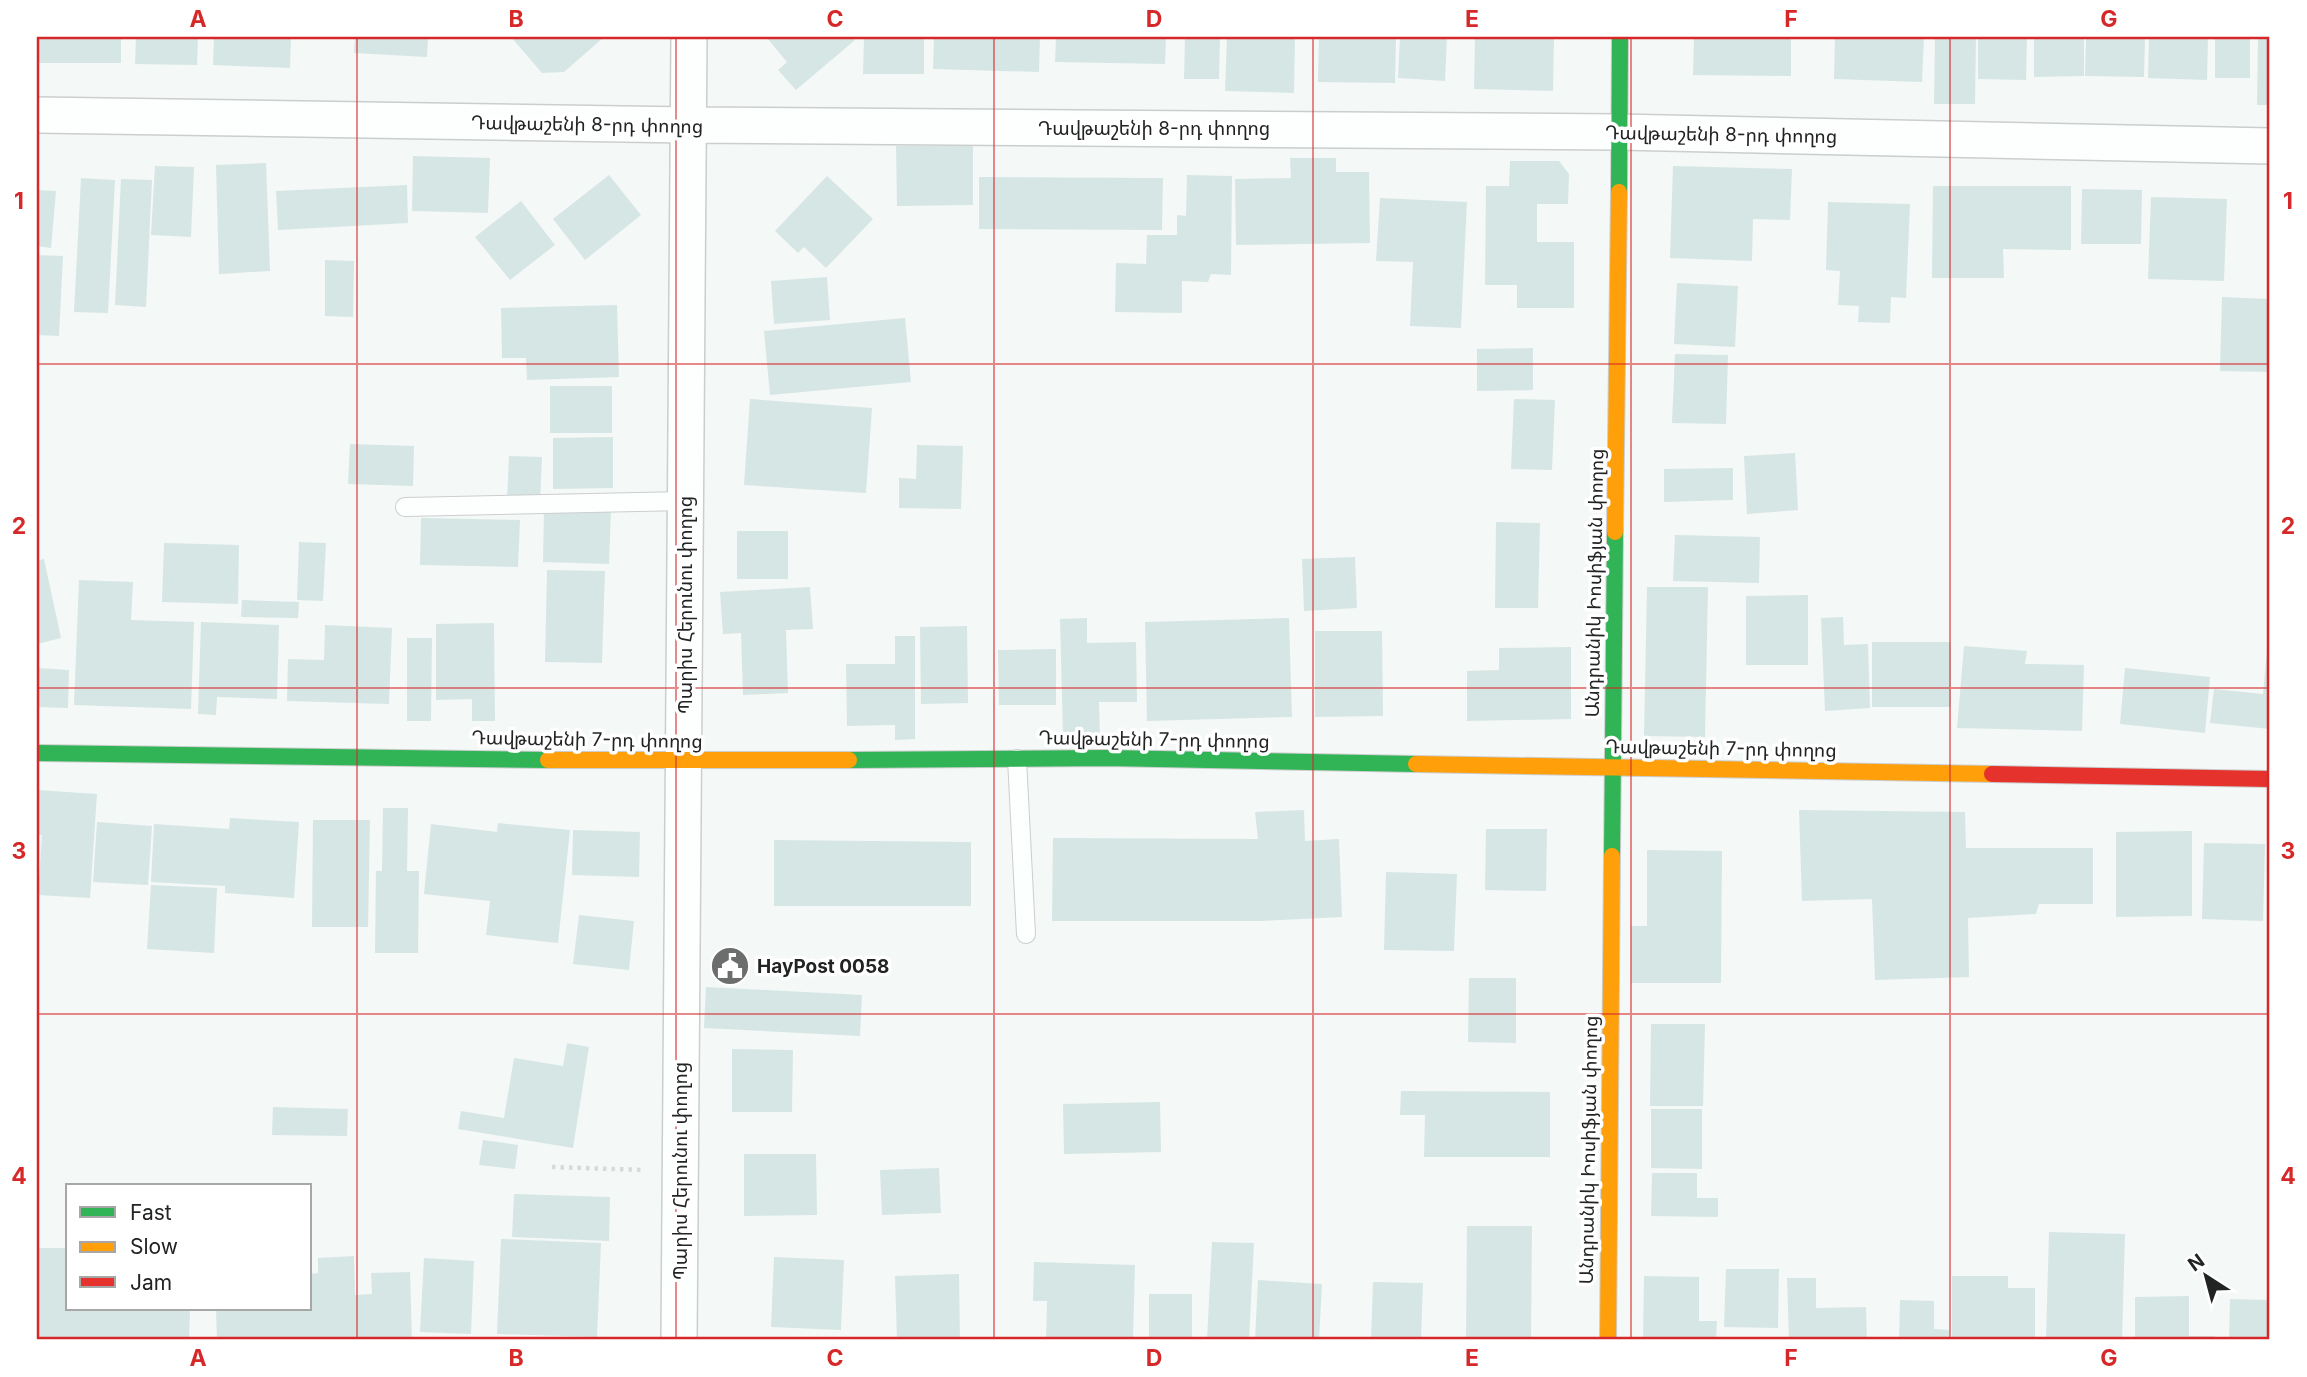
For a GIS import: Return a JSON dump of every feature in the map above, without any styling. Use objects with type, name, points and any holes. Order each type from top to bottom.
[{"type":"street","name":"Պարիս Հերունու փողոց","points":[[679,1340],[689,37]]},
{"type":"street","name":"Անդրանիկ Իոսիֆյան փողոց","points":[[1608,1340],[1620,37]]},
{"type":"street","name":"Դավթաշենի 8-րդ փողոց","points":[[37,116],[688,125],[1619,132],[2270,146]]},
{"type":"street","name":"Դավթաշենի 7-րդ փողոց","points":[[37,754],[684,762],[1121,759],[2270,779]]},
{"type":"lane","points":[[405,507],[685,501]]},
{"type":"lane","points":[[1017,759],[1026,934]]},
{"type":"path","points":[[552,1167],[680,1171]]},
{"type":"building","points":[[37,37],[121,37],[121,63],[37,63]]},
{"type":"building","points":[[136,37],[198,37],[197,65],[135,64]]},
{"type":"building","points":[[214,37],[291,37],[290,68],[213,65]]},
{"type":"building","points":[[355,37],[428,37],[427,57],[354,53]]},
{"type":"building","points":[[511,37],[604,37],[564,72],[542,73]]},
{"type":"building","points":[[852,37],[855,40],[796,90],[778,70],[787,62],[768,39]]},
{"type":"building","points":[[864,37],[924,37],[924,74],[863,74]]},
{"type":"building","points":[[934,37],[1040,37],[1039,72],[933,69]]},
{"type":"building","points":[[1056,37],[1166,37],[1165,64],[1055,62]]},
{"type":"building","points":[[1185,37],[1220,37],[1219,79],[1184,79]]},
{"type":"building","points":[[1227,37],[1295,37],[1294,93],[1225,91]]},
{"type":"building","points":[[1319,37],[1396,37],[1395,83],[1318,82]]},
{"type":"building","points":[[1400,37],[1447,37],[1445,81],[1398,78]]},
{"type":"building","points":[[1475,37],[1554,37],[1553,91],[1474,89]]},
{"type":"building","points":[[1694,37],[1791,37],[1791,76],[1693,75]]},
{"type":"building","points":[[1835,37],[1924,37],[1922,82],[1834,79]]},
{"type":"building","points":[[1935,37],[1976,37],[1975,104],[1934,104]]},
{"type":"building","points":[[1978,37],[2027,37],[2026,80],[1978,79]]},
{"type":"building","points":[[2034,37],[2084,37],[2084,76],[2034,77]]},
{"type":"building","points":[[2086,37],[2145,37],[2144,77],[2085,76]]},
{"type":"building","points":[[2149,37],[2208,37],[2207,80],[2148,78]]},
{"type":"building","points":[[2215,37],[2250,37],[2250,78],[2215,78]]},
{"type":"building","points":[[2258,37],[2270,37],[2270,105],[2257,105]]},
{"type":"building","points":[[896,146],[973,146],[973,205],[897,206]]},
{"type":"building","points":[[413,156],[490,158],[488,213],[412,211]]},
{"type":"building","points":[[1290,158],[1336,158],[1336,172],[1369,172],[1370,243],[1236,245],[1235,179],[1291,178]]},
{"type":"building","points":[[1510,161],[1559,161],[1569,174],[1568,204],[1537,204],[1537,242],[1574,242],[1574,308],[1517,308],[1517,285],[1485,285],[1486,186],[1509,186]]},
{"type":"building","points":[[266,163],[270,271],[219,274],[216,165]]},
{"type":"building","points":[[155,166],[194,167],[191,237],[151,235]]},
{"type":"building","points":[[1673,166],[1792,169],[1790,220],[1753,219],[1752,261],[1670,258]]},
{"type":"building","points":[[609,175],[641,215],[585,260],[553,219]]},
{"type":"building","points":[[1187,175],[1232,176],[1231,275],[1211,274],[1208,282],[1182,281],[1182,313],[1115,312],[1116,263],[1146,264],[1147,235],[1177,235],[1177,215],[1186,216]]},
{"type":"building","points":[[827,176],[873,219],[826,268],[804,247],[798,253],[775,231]]},
{"type":"building","points":[[979,177],[1163,178],[1162,230],[979,229]]},
{"type":"building","points":[[81,178],[115,180],[108,313],[74,312]]},
{"type":"building","points":[[121,179],[152,180],[146,307],[115,305]]},
{"type":"building","points":[[407,185],[408,223],[278,230],[276,191]]},
{"type":"building","points":[[1933,186],[2071,186],[2071,250],[2003,249],[2004,278],[1932,278]]},
{"type":"building","points":[[2082,189],[2142,190],[2141,244],[2081,244]]},
{"type":"building","points":[[37,190],[56,191],[51,248],[37,246]]},
{"type":"building","points":[[2151,197],[2227,199],[2224,281],[2148,279]]},
{"type":"building","points":[[1380,198],[1467,202],[1461,328],[1410,326],[1413,262],[1376,261]]},
{"type":"building","points":[[521,201],[555,245],[510,280],[475,237]]},
{"type":"building","points":[[1828,202],[1910,204],[1906,298],[1891,297],[1890,323],[1858,322],[1859,306],[1838,305],[1840,271],[1826,270]]},
{"type":"building","points":[[37,255],[63,256],[59,336],[37,335]]},
{"type":"building","points":[[325,260],[354,261],[353,317],[325,316]]},
{"type":"building","points":[[827,277],[830,320],[774,324],[771,281]]},
{"type":"building","points":[[1677,283],[1738,286],[1735,347],[1674,344]]},
{"type":"building","points":[[2222,297],[2270,299],[2270,372],[2220,371]]},
{"type":"building","points":[[617,305],[619,377],[527,380],[526,358],[502,358],[501,308]]},
{"type":"building","points":[[905,318],[911,382],[770,395],[764,331]]},
{"type":"building","points":[[1533,348],[1533,390],[1477,391],[1477,349]]},
{"type":"building","points":[[1675,354],[1728,355],[1726,424],[1672,423]]},
{"type":"building","points":[[550,386],[612,386],[612,433],[550,433]]},
{"type":"building","points":[[750,399],[872,408],[866,493],[744,485]]},
{"type":"building","points":[[1514,399],[1555,400],[1552,470],[1511,469]]},
{"type":"building","points":[[613,437],[613,488],[553,489],[553,438]]},
{"type":"building","points":[[350,444],[414,446],[413,486],[348,484]]},
{"type":"building","points":[[917,445],[963,446],[961,509],[899,508],[899,478],[916,479]]},
{"type":"building","points":[[1795,453],[1798,510],[1747,514],[1744,456]]},
{"type":"building","points":[[509,456],[542,457],[540,502],[507,501]]},
{"type":"building","points":[[1733,468],[1733,500],[1664,502],[1664,469]]},
{"type":"building","points":[[544,507],[611,509],[609,564],[543,562]]},
{"type":"building","points":[[421,518],[520,520],[518,567],[420,565]]},
{"type":"building","points":[[1496,522],[1540,523],[1538,608],[1495,608]]},
{"type":"building","points":[[737,531],[788,531],[788,579],[737,579]]},
{"type":"building","points":[[1675,535],[1760,537],[1759,583],[1673,581]]},
{"type":"building","points":[[299,542],[326,543],[323,601],[297,600]]},
{"type":"building","points":[[164,543],[239,545],[238,604],[162,602]]},
{"type":"building","points":[[1355,557],[1357,608],[1304,611],[1302,559]]},
{"type":"building","points":[[44,559],[61,638],[37,644],[37,561]]},
{"type":"building","points":[[547,570],[605,571],[602,663],[545,662]]},
{"type":"building","points":[[79,580],[133,582],[131,620],[194,622],[191,709],[74,705]]},
{"type":"building","points":[[810,587],[813,629],[786,630],[788,693],[743,695],[741,633],[723,634],[720,592]]},
{"type":"building","points":[[1647,587],[1708,587],[1705,737],[1644,736]]},
{"type":"building","points":[[1808,595],[1808,665],[1746,665],[1746,596]]},
{"type":"building","points":[[242,600],[299,602],[298,618],[241,617]]},
{"type":"building","points":[[1843,617],[1844,645],[1868,644],[1870,708],[1825,711],[1821,618]]},
{"type":"building","points":[[1087,618],[1087,643],[1136,642],[1137,702],[1099,702],[1100,736],[1063,737],[1060,619]]},
{"type":"building","points":[[1289,618],[1292,717],[1147,721],[1145,622]]},
{"type":"building","points":[[201,622],[279,625],[277,699],[217,697],[216,715],[198,714]]},
{"type":"building","points":[[494,623],[495,721],[472,721],[472,699],[436,700],[436,624]]},
{"type":"building","points":[[325,625],[392,628],[389,704],[287,701],[288,659],[324,660]]},
{"type":"building","points":[[967,626],[968,703],[921,704],[920,627]]},
{"type":"building","points":[[1315,631],[1382,631],[1383,716],[1315,717]]},
{"type":"building","points":[[895,636],[915,636],[915,739],[895,740],[895,725],[847,726],[846,664],[895,664]]},
{"type":"building","points":[[407,638],[432,638],[431,721],[407,721]]},
{"type":"building","points":[[2268,640],[2270,729],[2210,723],[2214,689],[2263,694]]},
{"type":"building","points":[[1872,642],[1951,642],[1951,707],[1872,707]]},
{"type":"building","points":[[1964,646],[2027,651],[2025,664],[2084,665],[2082,731],[1957,728]]},
{"type":"building","points":[[1571,647],[1571,719],[1467,721],[1467,671],[1499,670],[1499,648]]},
{"type":"building","points":[[1056,649],[1056,705],[999,705],[998,650]]},
{"type":"building","points":[[37,668],[69,670],[68,708],[37,707]]},
{"type":"building","points":[[2125,668],[2210,677],[2205,733],[2120,724]]},
{"type":"building","points":[[37,790],[97,794],[90,898],[38,895],[42,835],[37,835]]},
{"type":"building","points":[[383,808],[408,808],[407,871],[419,871],[418,953],[375,953],[376,871],[382,871]]},
{"type":"building","points":[[1304,810],[1305,841],[1339,839],[1342,917],[1260,921],[1052,921],[1053,838],[1258,839],[1255,812]]},
{"type":"building","points":[[1799,810],[1965,812],[1966,848],[2093,848],[2093,904],[2039,904],[2036,914],[1968,918],[1969,977],[1875,980],[1872,899],[1802,901]]},
{"type":"building","points":[[230,818],[299,822],[294,898],[225,893],[225,886],[151,882],[154,824],[229,829]]},
{"type":"building","points":[[313,820],[370,820],[368,927],[312,927]]},
{"type":"building","points":[[97,822],[152,826],[148,885],[93,882]]},
{"type":"building","points":[[498,823],[570,830],[558,943],[486,935],[490,901],[424,894],[431,824],[497,832]]},
{"type":"building","points":[[1486,829],[1547,829],[1546,891],[1485,890]]},
{"type":"building","points":[[573,830],[640,832],[639,877],[572,875]]},
{"type":"building","points":[[2192,831],[2192,916],[2116,917],[2116,832]]},
{"type":"building","points":[[774,840],[971,842],[971,906],[774,906]]},
{"type":"building","points":[[2204,843],[2265,844],[2263,921],[2202,919]]},
{"type":"building","points":[[1647,850],[1722,851],[1721,983],[1631,983],[1631,926],[1647,926]]},
{"type":"building","points":[[1386,872],[1457,874],[1454,951],[1384,950]]},
{"type":"building","points":[[151,885],[217,888],[214,953],[147,949]]},
{"type":"building","points":[[579,915],[634,921],[629,970],[573,964]]},
{"type":"building","points":[[1469,978],[1516,978],[1516,1043],[1468,1042]]},
{"type":"building","points":[[706,987],[862,995],[860,1036],[704,1028]]},
{"type":"building","points":[[1651,1024],[1705,1024],[1703,1106],[1650,1106]]},
{"type":"building","points":[[567,1043],[589,1047],[573,1148],[458,1129],[461,1111],[504,1118],[514,1058],[563,1066]]},
{"type":"building","points":[[732,1049],[793,1050],[792,1112],[732,1112]]},
{"type":"building","points":[[1401,1091],[1550,1092],[1550,1157],[1424,1157],[1425,1115],[1400,1115]]},
{"type":"building","points":[[1160,1102],[1161,1152],[1064,1154],[1063,1104]]},
{"type":"building","points":[[273,1107],[348,1109],[347,1136],[272,1135]]},
{"type":"building","points":[[1651,1109],[1702,1109],[1702,1169],[1651,1168]]},
{"type":"building","points":[[483,1140],[518,1145],[515,1169],[479,1165]]},
{"type":"building","points":[[744,1154],[816,1154],[817,1215],[744,1216]]},
{"type":"building","points":[[939,1168],[941,1213],[882,1215],[880,1170]]},
{"type":"building","points":[[1652,1173],[1697,1173],[1697,1198],[1718,1198],[1718,1217],[1651,1216]]},
{"type":"building","points":[[514,1194],[610,1197],[609,1241],[512,1237]]},
{"type":"building","points":[[1467,1226],[1532,1226],[1531,1340],[1466,1340]]},
{"type":"building","points":[[2049,1232],[2125,1234],[2122,1340],[2046,1340]]},
{"type":"building","points":[[501,1239],[601,1243],[597,1337],[497,1334]]},
{"type":"building","points":[[1212,1242],[1254,1243],[1249,1340],[1207,1340]]},
{"type":"building","points":[[39,1248],[66,1248],[66,1310],[190,1310],[189,1340],[38,1340]]},
{"type":"building","points":[[354,1256],[355,1295],[372,1294],[371,1273],[410,1272],[412,1340],[217,1340],[216,1310],[312,1310],[312,1274],[318,1273],[318,1258]]},
{"type":"building","points":[[774,1257],[844,1260],[841,1330],[771,1327]]},
{"type":"building","points":[[424,1258],[474,1261],[471,1334],[420,1332]]},
{"type":"building","points":[[1034,1262],[1135,1265],[1133,1340],[1046,1340],[1047,1301],[1033,1301]]},
{"type":"building","points":[[1726,1269],[1779,1269],[1778,1328],[1724,1327]]},
{"type":"building","points":[[959,1274],[960,1340],[897,1340],[895,1276]]},
{"type":"building","points":[[1644,1276],[1699,1277],[1699,1321],[1717,1321],[1716,1340],[1643,1340]]},
{"type":"building","points":[[1952,1276],[2008,1276],[2008,1288],[2035,1288],[2035,1340],[1952,1340]]},
{"type":"building","points":[[1787,1278],[1816,1278],[1816,1308],[1866,1307],[1867,1340],[1789,1340]]},
{"type":"building","points":[[1258,1280],[1322,1284],[1319,1340],[1255,1340]]},
{"type":"building","points":[[1373,1282],[1423,1283],[1421,1340],[1371,1340]]},
{"type":"building","points":[[1149,1294],[1192,1294],[1192,1340],[1149,1340]]},
{"type":"building","points":[[2189,1296],[2189,1336],[2215,1336],[2215,1340],[2135,1340],[2135,1297]]},
{"type":"building","points":[[2230,1299],[2270,1300],[2270,1340],[2229,1340]]},
{"type":"building","points":[[1900,1300],[1934,1301],[1934,1329],[1949,1330],[1949,1340],[1899,1340]]},
{"type":"traffic: fast","points":[[1619,192],[1620,37]]},
{"type":"traffic: fast","points":[[1612,856],[1615,532]]},
{"type":"traffic: fast","points":[[37,753],[548,760]]},
{"type":"traffic: fast","points":[[849,760],[1107,758],[1416,764]]},
{"type":"traffic: slow","points":[[1615,532],[1619,192]]},
{"type":"traffic: slow","points":[[548,760],[849,760]]},
{"type":"traffic: slow","points":[[1416,764],[1992,774]]},
{"type":"traffic: slow","points":[[1608,1340],[1612,856]]},
{"type":"traffic: jam","points":[[1992,774],[2270,779]]},
{"type":"place","name":"HayPost 0058","points":[[730,966]]}]
